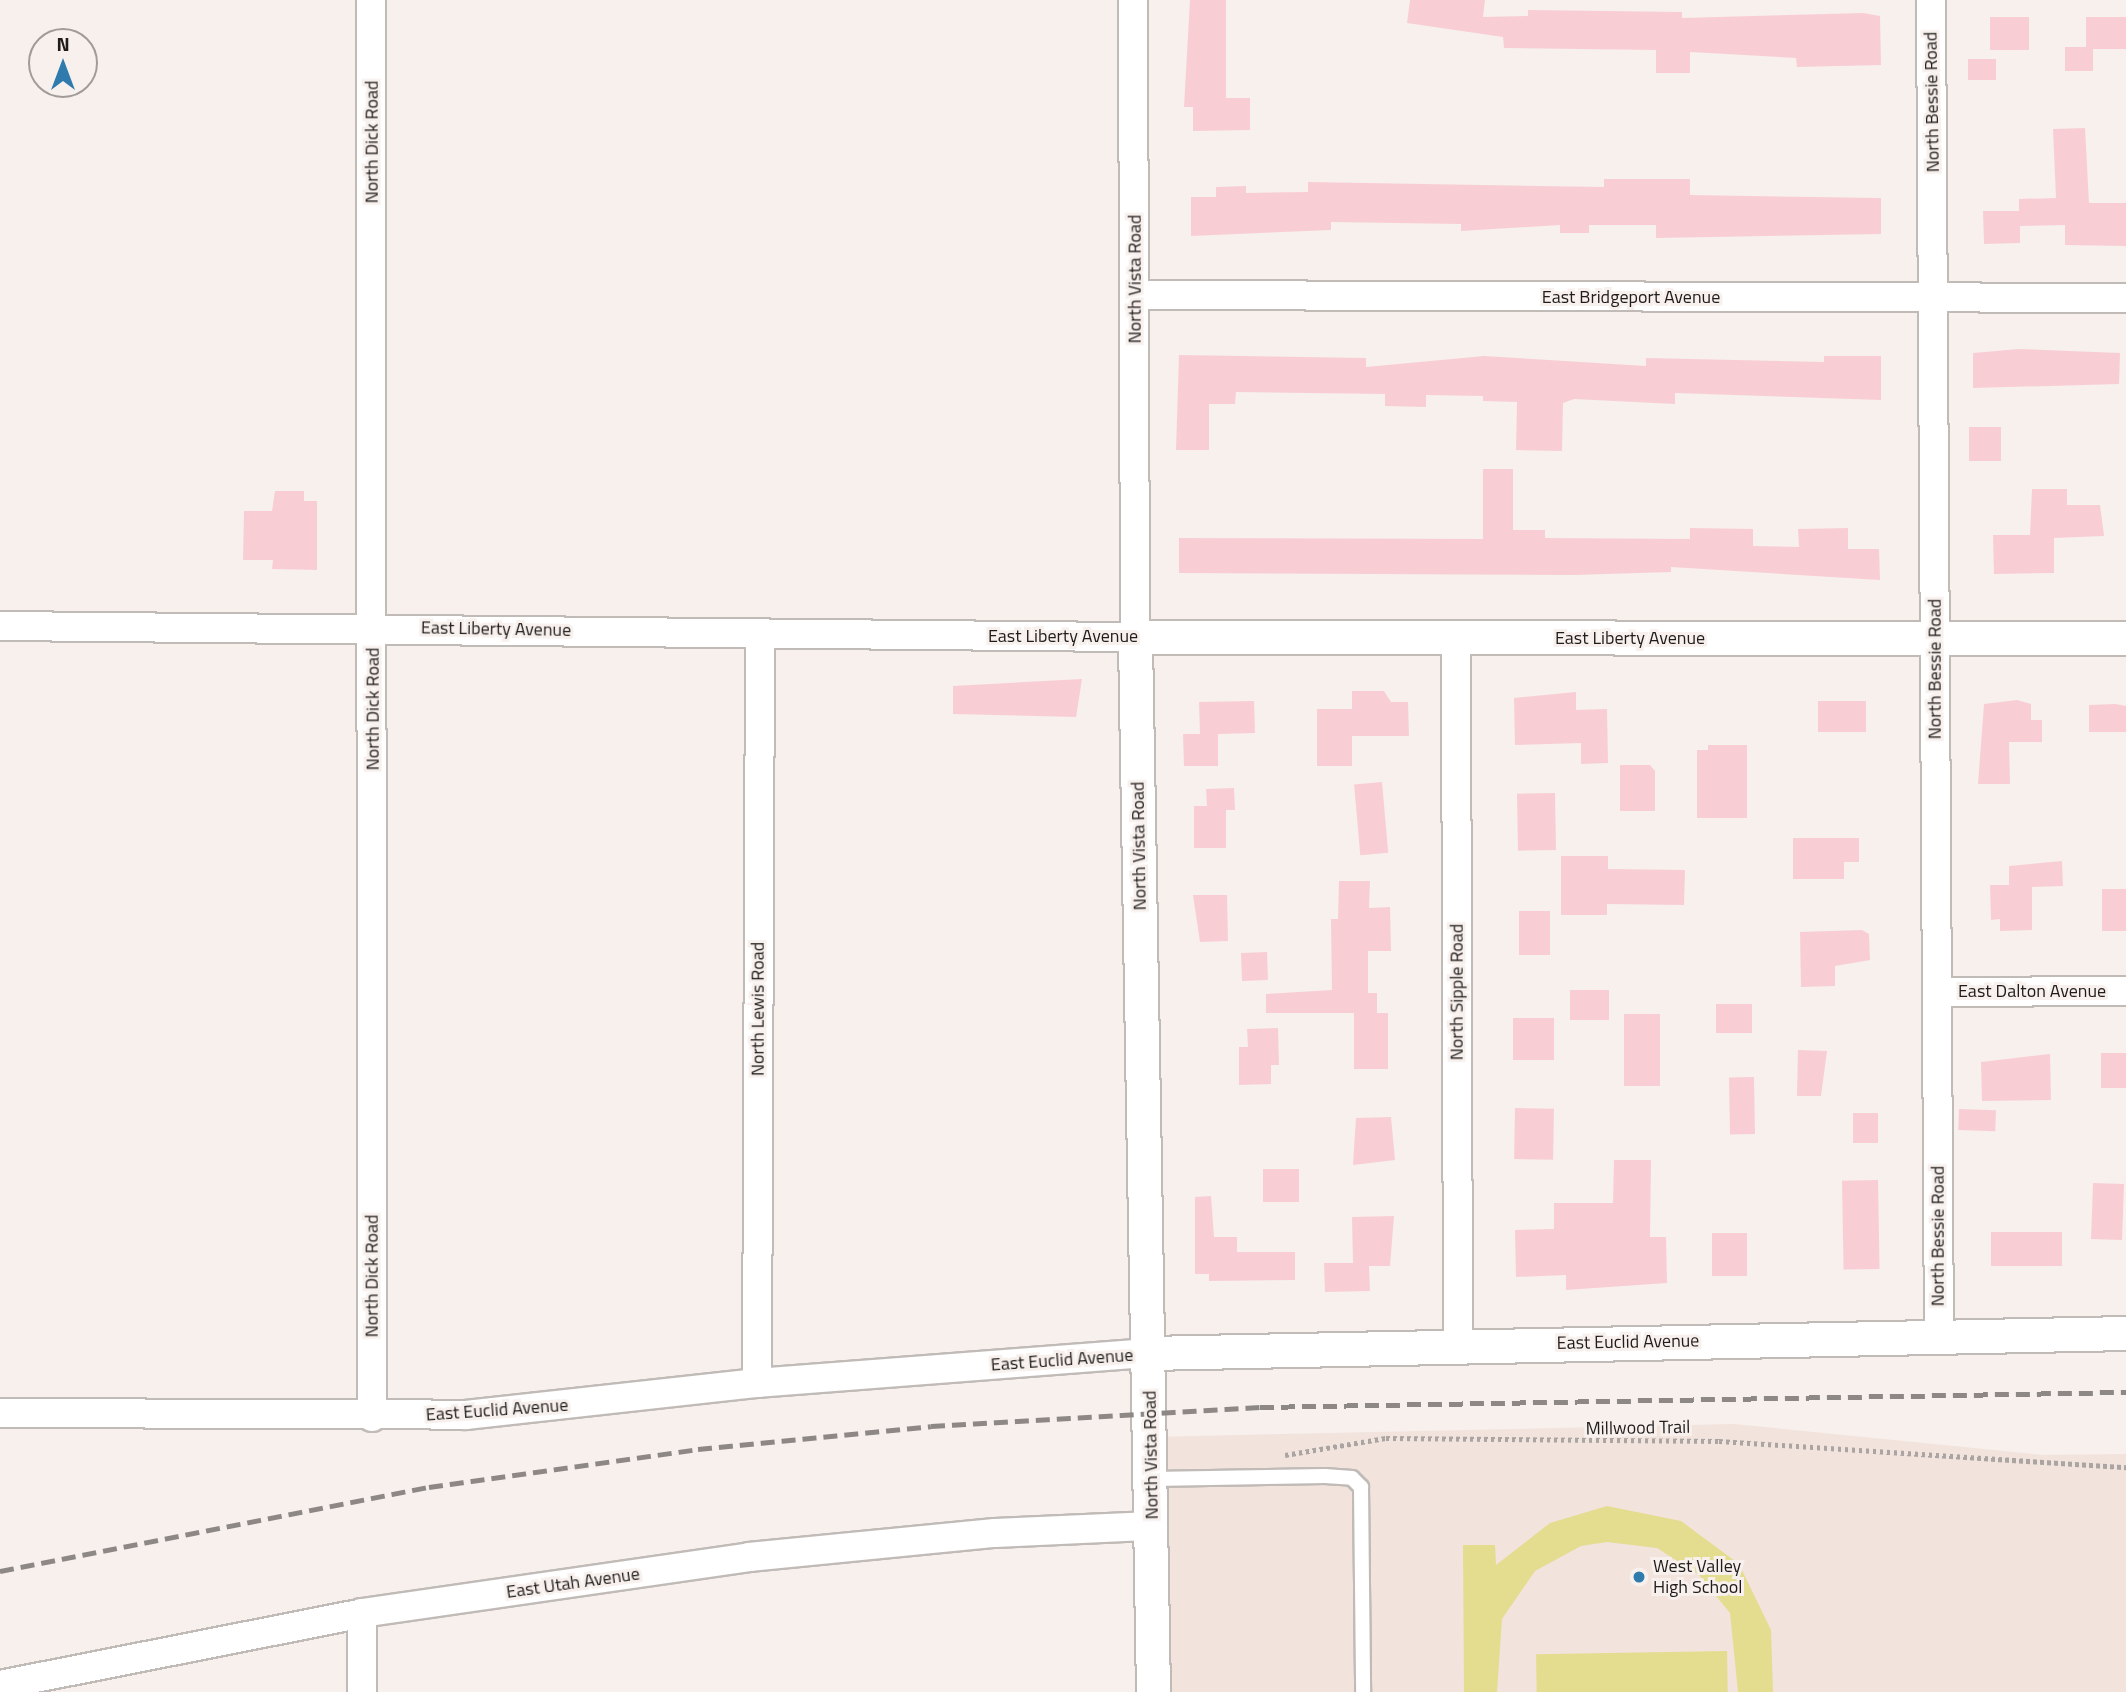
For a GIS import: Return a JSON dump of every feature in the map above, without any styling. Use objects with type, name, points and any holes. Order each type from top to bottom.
[{"type":"street","name":"North Dick Road","points":[[372,0],[372,1417]]},
{"type":"street","name":"North Vista Road","points":[[1133,0],[1135,637],[1152,1479],[1153,1692]]},
{"type":"street","name":"North Bessie Road","points":[[1931,0],[1939,1337]]},
{"type":"street","name":"East Bridgeport Avenue","points":[[1136,295],[2126,298]]},
{"type":"street","name":"East Liberty Avenue","points":[[0,626],[373,627],[1135,637],[2126,638]]},
{"type":"street","name":"North Lewis Road","points":[[757,1383],[760,634]]},
{"type":"street","name":"North Sipple Road","points":[[1456,638],[1458,1345]]},
{"type":"street","name":"East Dalton Avenue","points":[[1938,992],[2126,991]]},
{"type":"street","name":"East Euclid Avenue","points":[[0,1413],[372,1417],[516,1412],[757,1383],[1148,1353],[2126,1333]]},
{"type":"street","name":"East Utah Avenue","points":[[0,1685],[362,1614],[749,1557],[1009,1532],[1152,1527]]},
{"type":"street","points":[[362,1614],[362,1692]]},
{"type":"lane","points":[[1152,1479],[1352,1478],[1361,1488],[1363,1692]]},
{"type":"path","name":"Millwood Trail","points":[[1279,1455],[1386,1438],[1719,1441],[2126,1467]]},
{"type":"shaded area","name":"West Valley High School","points":[[1734,1424],[2043,1455],[2126,1454],[2126,1692],[1152,1692],[1150,1437]]},
{"type":"shaded area","points":[[1607,1506],[1681,1521],[1739,1564],[1771,1630],[1773,1692],[1738,1692],[1730,1613],[1699,1575],[1657,1548],[1607,1542],[1581,1546],[1535,1571],[1502,1619],[1497,1692],[1464,1692],[1463,1545],[1495,1545],[1496,1565],[1550,1523]]},
{"type":"shaded area","points":[[1727,1651],[1728,1692],[1537,1692],[1536,1654]]},
{"type":"building","points":[[1190,0],[1226,0],[1226,98],[1250,98],[1250,130],[1193,131],[1193,107],[1184,107]]},
{"type":"building","points":[[1410,0],[1485,0],[1483,17],[1528,16],[1528,10],[1682,12],[1682,18],[1863,13],[1880,16],[1881,65],[1797,67],[1796,58],[1690,52],[1690,73],[1656,73],[1656,50],[1504,48],[1503,37],[1407,23]]},
{"type":"building","points":[[1990,17],[2029,17],[2029,50],[1990,50]]},
{"type":"building","points":[[2086,17],[2126,17],[2126,49],[2093,49],[2093,71],[2065,71],[2065,47],[2086,47]]},
{"type":"building","points":[[1968,59],[1996,59],[1996,80],[1968,80]]},
{"type":"building","points":[[2085,128],[2089,203],[2126,203],[2126,246],[2065,245],[2065,225],[2020,226],[2020,243],[1984,244],[1983,211],[2019,211],[2019,199],[2056,198],[2053,129]]},
{"type":"building","points":[[1604,179],[1690,179],[1690,195],[1881,198],[1881,234],[1656,238],[1656,225],[1589,225],[1589,233],[1560,233],[1560,225],[1461,231],[1461,224],[1331,222],[1331,230],[1191,236],[1191,197],[1216,197],[1216,187],[1246,186],[1246,193],[1308,192],[1308,182],[1604,187]]},
{"type":"building","points":[[2019,349],[2120,353],[2119,384],[1973,388],[1973,353]]},
{"type":"building","points":[[1179,355],[1366,358],[1366,367],[1484,356],[1646,366],[1646,358],[1824,362],[1824,356],[1881,356],[1881,400],[1675,393],[1675,404],[1574,399],[1563,403],[1562,451],[1516,450],[1517,402],[1483,401],[1483,396],[1426,395],[1426,407],[1385,406],[1385,394],[1236,392],[1235,404],[1209,404],[1209,450],[1176,450]]},
{"type":"building","points":[[1969,427],[2001,427],[2001,461],[1969,461]]},
{"type":"building","points":[[1483,469],[1513,469],[1513,530],[1545,530],[1545,538],[1690,539],[1690,528],[1753,529],[1753,546],[1799,547],[1798,529],[1848,528],[1848,549],[1879,549],[1880,580],[1671,567],[1671,572],[1574,575],[1179,573],[1179,538],[1483,539]]},
{"type":"building","points":[[2032,489],[2067,489],[2067,505],[2100,505],[2104,536],[2054,538],[2054,573],[1994,574],[1993,535],[2030,535]]},
{"type":"building","points":[[275,491],[304,491],[304,501],[317,501],[317,570],[272,569],[273,560],[243,560],[244,511],[272,511]]},
{"type":"building","points":[[1082,679],[1076,717],[953,714],[953,686]]},
{"type":"building","points":[[1352,691],[1384,691],[1391,702],[1408,702],[1409,736],[1352,736],[1352,766],[1317,766],[1317,709],[1352,709]]},
{"type":"building","points":[[1576,692],[1576,710],[1607,709],[1608,763],[1581,764],[1581,743],[1515,745],[1514,698]]},
{"type":"building","points":[[2017,700],[2031,704],[2031,720],[2042,720],[2042,742],[2009,742],[2010,784],[1978,784],[1984,704]]},
{"type":"building","points":[[1254,701],[1255,733],[1218,734],[1218,766],[1184,766],[1183,734],[1200,734],[1199,702]]},
{"type":"building","points":[[1818,701],[1866,701],[1866,732],[1818,732]]},
{"type":"building","points":[[2089,705],[2126,706],[2126,732],[2089,732]]},
{"type":"building","points":[[1708,745],[1747,745],[1747,818],[1697,818],[1697,750],[1708,750]]},
{"type":"building","points":[[1620,765],[1650,765],[1655,771],[1655,811],[1620,811]]},
{"type":"building","points":[[1382,782],[1388,853],[1360,855],[1354,784]]},
{"type":"building","points":[[1234,788],[1235,810],[1226,810],[1226,848],[1194,848],[1194,806],[1207,806],[1206,789]]},
{"type":"building","points":[[1555,793],[1556,850],[1518,851],[1517,794]]},
{"type":"building","points":[[1793,838],[1859,838],[1859,862],[1844,862],[1844,879],[1793,879]]},
{"type":"building","points":[[1561,856],[1608,856],[1608,869],[1685,870],[1684,905],[1607,904],[1607,915],[1561,915]]},
{"type":"building","points":[[2062,861],[2063,886],[2032,887],[2032,930],[2000,931],[2000,919],[1991,920],[1990,885],[2009,885],[2009,866]]},
{"type":"building","points":[[1339,881],[1370,881],[1369,908],[1390,907],[1391,951],[1368,951],[1368,993],[1377,993],[1377,1013],[1388,1013],[1388,1069],[1354,1069],[1354,1013],[1266,1013],[1266,994],[1332,990],[1331,919],[1338,919]]},
{"type":"building","points":[[2102,889],[2126,889],[2126,931],[2102,931]]},
{"type":"building","points":[[1193,895],[1227,895],[1228,941],[1200,942]]},
{"type":"building","points":[[1519,911],[1550,911],[1550,955],[1519,955]]},
{"type":"building","points":[[1862,930],[1869,934],[1870,960],[1835,966],[1835,986],[1801,987],[1800,932]]},
{"type":"building","points":[[1267,952],[1268,980],[1242,981],[1241,953]]},
{"type":"building","points":[[1570,990],[1609,990],[1609,1020],[1570,1020]]},
{"type":"building","points":[[1716,1004],[1752,1004],[1752,1033],[1716,1033]]},
{"type":"building","points":[[1624,1014],[1660,1014],[1660,1086],[1624,1086]]},
{"type":"building","points":[[1513,1018],[1554,1018],[1554,1060],[1513,1060]]},
{"type":"building","points":[[1278,1028],[1279,1065],[1271,1065],[1271,1084],[1239,1085],[1239,1047],[1248,1047],[1247,1029]]},
{"type":"building","points":[[1798,1050],[1827,1051],[1821,1096],[1797,1096]]},
{"type":"building","points":[[2101,1053],[2126,1053],[2126,1088],[2101,1088]]},
{"type":"building","points":[[2050,1054],[2051,1100],[1982,1101],[1981,1062]]},
{"type":"building","points":[[1729,1077],[1754,1077],[1755,1134],[1730,1134]]},
{"type":"building","points":[[1515,1108],[1554,1109],[1553,1160],[1514,1159]]},
{"type":"building","points":[[1959,1109],[1996,1110],[1995,1131],[1958,1130]]},
{"type":"building","points":[[1853,1113],[1878,1113],[1878,1143],[1853,1143]]},
{"type":"building","points":[[1391,1117],[1395,1160],[1353,1165],[1356,1118]]},
{"type":"building","points":[[1614,1160],[1651,1160],[1650,1237],[1666,1237],[1667,1283],[1566,1290],[1566,1275],[1516,1277],[1515,1230],[1554,1229],[1554,1203],[1613,1203]]},
{"type":"building","points":[[1263,1169],[1299,1169],[1299,1202],[1263,1202]]},
{"type":"building","points":[[1878,1180],[1880,1269],[1844,1270],[1842,1181]]},
{"type":"building","points":[[2093,1183],[2124,1184],[2122,1240],[2091,1239]]},
{"type":"building","points":[[1211,1196],[1214,1237],[1237,1237],[1237,1252],[1295,1252],[1295,1280],[1209,1281],[1209,1274],[1195,1274],[1195,1197]]},
{"type":"building","points":[[1394,1216],[1390,1266],[1369,1266],[1370,1291],[1325,1292],[1324,1263],[1353,1263],[1352,1217]]},
{"type":"building","points":[[1991,1232],[2062,1232],[2062,1266],[1991,1266]]},
{"type":"building","points":[[1712,1233],[1747,1233],[1747,1276],[1712,1276]]},
{"type":"railway","points":[[0,1571],[429,1487],[698,1449],[931,1426],[1260,1407],[2126,1392]]},
{"type":"place","name":"West Valley High School","points":[[1639,1577]]}]
